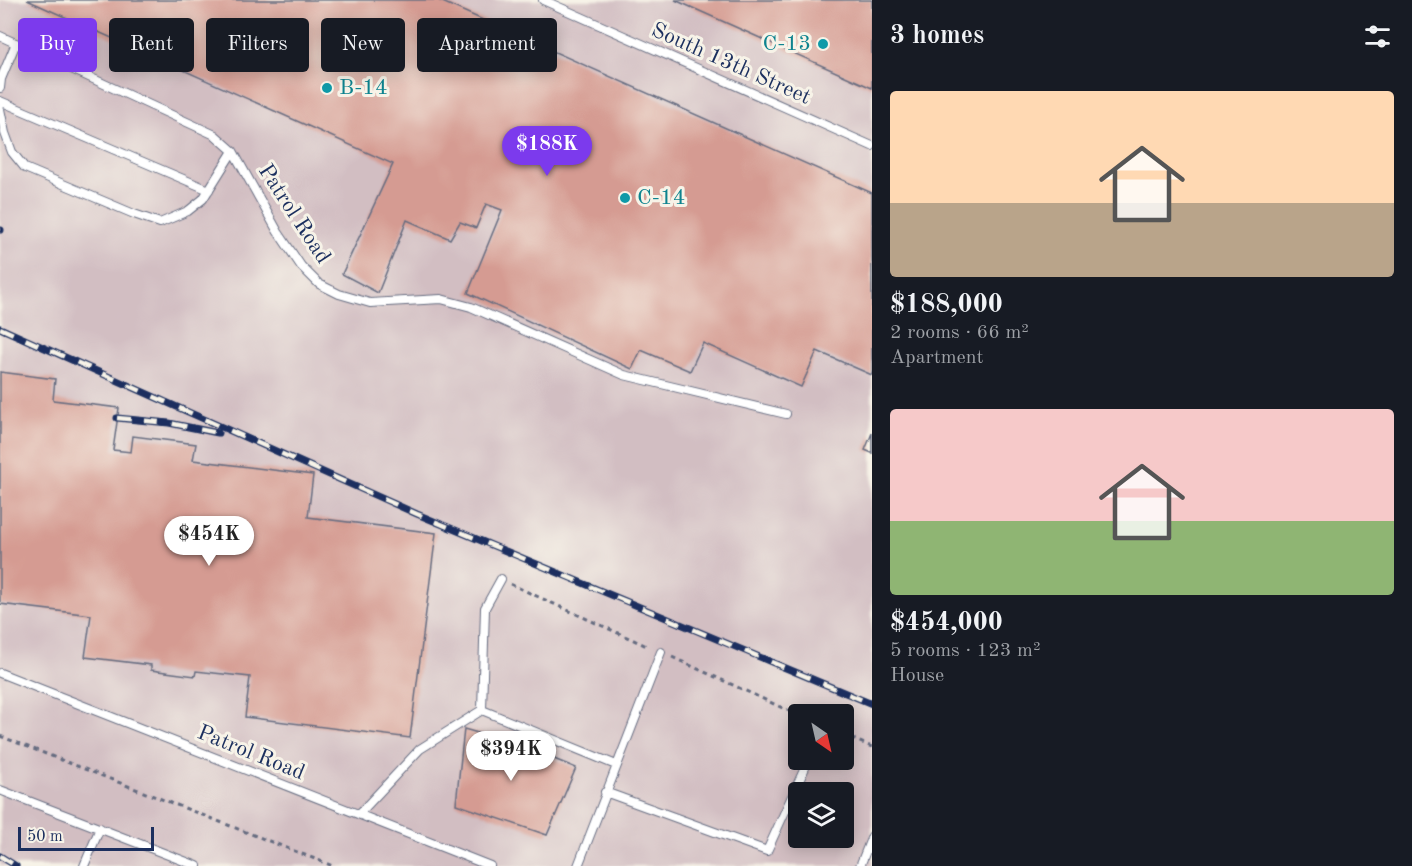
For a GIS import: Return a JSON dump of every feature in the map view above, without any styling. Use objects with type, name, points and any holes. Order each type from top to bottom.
[{"type":"lane","name":"South 13th Street","points":[[543,0],[872,146]]},
{"type":"lane","name":"Patrol Road","points":[[0,36],[215,135],[233,151],[278,232],[301,266],[319,284],[339,294],[370,303],[441,299],[471,307],[624,375],[786,414]]},
{"type":"lane","points":[[0,88],[1,79],[16,43]]},
{"type":"lane","points":[[0,101],[208,190]]},
{"type":"lane","points":[[0,109],[12,152],[25,168],[160,223],[188,211],[202,199],[233,151]]},
{"type":"lane","points":[[482,710],[485,608],[501,579]]},
{"type":"lane","points":[[578,866],[605,792],[662,652]]},
{"type":"lane","name":"Patrol Road","points":[[0,673],[490,866]]},
{"type":"lane","points":[[482,710],[616,765]]},
{"type":"lane","points":[[358,814],[420,749],[482,710]]},
{"type":"lane","points":[[605,792],[767,851],[804,770]]},
{"type":"lane","points":[[0,790],[197,866]]},
{"type":"lane","points":[[84,866],[100,828]]},
{"type":"lane","points":[[860,866],[872,836]]},
{"type":"path","points":[[0,736],[333,866]]},
{"type":"path","points":[[854,740],[872,747]]},
{"type":"shaded area","points":[[0,0],[872,0],[872,866],[0,866]]},
{"type":"building","name":"C-14","points":[[27,0],[438,0],[478,18],[417,18],[417,72],[557,72],[557,53],[872,193],[872,375],[817,351],[801,387],[703,343],[690,371],[641,350],[632,369],[468,293],[502,210],[486,204],[476,228],[460,222],[450,239],[407,220],[378,293],[342,274],[393,164],[188,72],[194,72],[194,18],[109,18],[109,37],[97,31],[97,18],[67,18]]},
{"type":"building","name":"C-13","points":[[675,0],[872,0],[872,88]]},
{"type":"building","points":[[0,372],[55,379],[53,400],[119,408],[113,450],[131,452],[133,436],[196,444],[193,460],[313,475],[308,517],[436,533],[410,738],[245,717],[250,677],[196,671],[195,676],[151,670],[151,665],[85,657],[91,615],[0,604]]},
{"type":"building","points":[[872,433],[872,453],[865,450]]},
{"type":"building","points":[[464,729],[520,745],[576,768],[547,835],[456,804]]},
{"type":"railway","points":[[0,328],[417,514],[872,704]]},
{"type":"railway","points":[[117,418],[169,423],[218,433]]},
{"type":"railway","points":[[0,856],[16,866]]},
{"type":"place","name":"C-13","points":[[823,44]]},
{"type":"place","name":"B-14","points":[[327,88]]},
{"type":"place","name":"C-14","points":[[625,198]]}]
